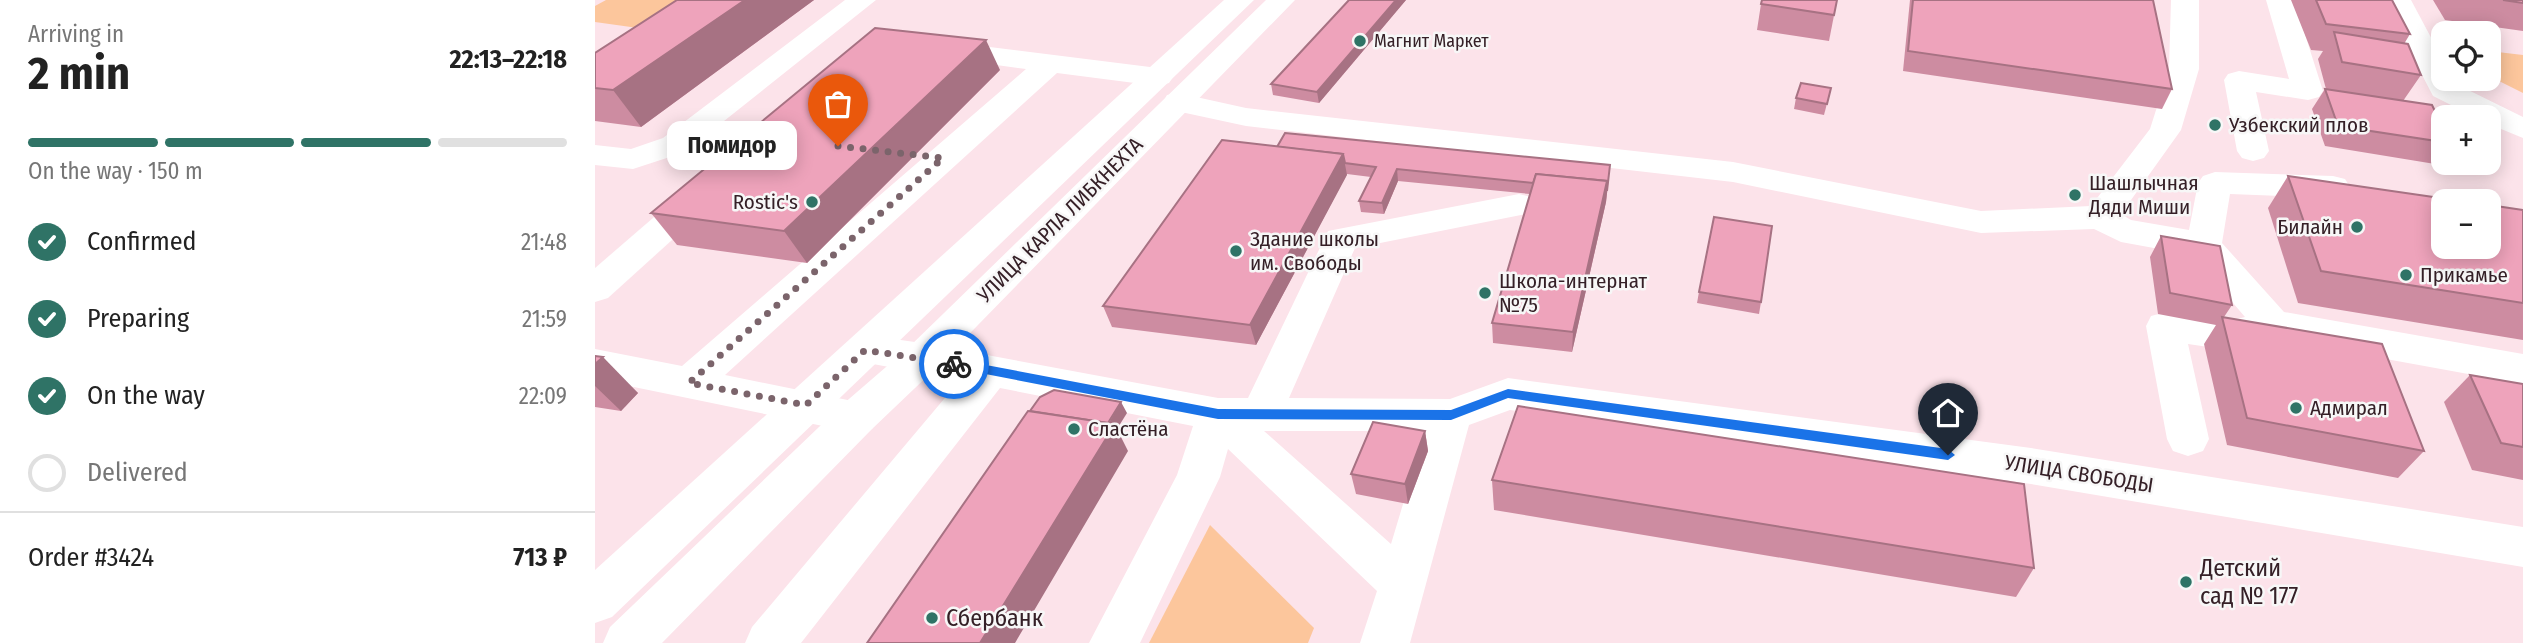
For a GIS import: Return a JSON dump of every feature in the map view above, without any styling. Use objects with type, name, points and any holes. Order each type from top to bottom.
[{"type":"main road","points":[[595,155],[632,159],[674,145],[862,0]]},
{"type":"main road","name":"УЛИЦА КАРЛА ЛИБКНЕХТА","points":[[628,643],[857,417],[922,358],[1168,89],[1240,0]]},
{"type":"main road","name":"УЛИЦА КАРЛА ЛИБКНЕХТА","points":[[595,601],[865,350],[1168,89],[1280,0]]},
{"type":"main road","points":[[2101,217],[2165,130],[2184,69],[2185,0]]},
{"type":"main road","points":[[2253,150],[2239,80],[2308,91],[2280,0]]},
{"type":"main road","points":[[2396,0],[2444,90],[2523,129]]},
{"type":"main road","points":[[913,47],[1050,64],[1168,89],[1246,117],[1733,172],[1982,222],[2101,217],[2121,230],[2204,245],[2272,324]]},
{"type":"main road","points":[[689,383],[1050,64]]},
{"type":"main road","points":[[905,153],[943,158]]},
{"type":"main road","points":[[595,289],[725,173]]},
{"type":"main road","points":[[2204,245],[2215,183],[2366,190]]},
{"type":"main road","points":[[1114,643],[1198,477],[1239,414],[1341,239],[1519,205]]},
{"type":"main road","points":[[792,249],[833,255]]},
{"type":"main road","points":[[2188,439],[2165,326],[2229,336],[2272,324],[2523,369]]},
{"type":"main road","name":"УЛИЦА СВОБОДЫ","points":[[865,350],[1239,414],[1451,415],[1508,394],[2031,466],[2523,547]]},
{"type":"main road","points":[[595,364],[857,417]]},
{"type":"main road","points":[[770,643],[991,371]]},
{"type":"main road","points":[[1239,414],[1403,585]]},
{"type":"main road","points":[[1385,643],[1451,415]]},
{"type":"shaded area","points":[[606,0],[682,0],[638,28],[595,22],[595,6]]},
{"type":"shaded area","points":[[2501,52],[2523,55],[2523,93],[2501,82]]},
{"type":"shaded area","points":[[1210,525],[1314,628],[1308,643],[1149,643]]},
{"type":"building","points":[[677,0],[745,0],[613,90],[595,88],[595,53]]},
{"type":"building","points":[[1349,0],[1396,0],[1317,92],[1271,84]]},
{"type":"building","points":[[1762,0],[1837,0],[1834,15],[1761,4]]},
{"type":"building","points":[[1913,0],[2153,0],[2172,89],[1908,51]]},
{"type":"building","points":[[2316,0],[2392,0],[2410,34],[2326,24]]},
{"type":"building","points":[[875,28],[986,40],[784,231],[651,213]]},
{"type":"building","points":[[2334,32],[2408,44],[2421,75],[2342,62]]},
{"type":"building","points":[[1801,83],[1831,88],[1827,104],[1796,98]]},
{"type":"building","points":[[2325,89],[2432,105],[2431,140],[2338,126]]},
{"type":"building","points":[[1285,133],[1610,165],[1607,191],[1607,181],[1536,174],[1533,183],[1397,169],[1382,203],[1359,201],[1376,167],[1345,163],[1343,154],[1277,147]]},
{"type":"building","name":"Здание школы им. Свободы","points":[[1222,140],[1343,154],[1250,325],[1103,306]]},
{"type":"building","points":[[1536,174],[1607,181],[1573,332],[1492,323]]},
{"type":"building","points":[[2288,176],[2431,197],[2431,259],[2501,259],[2501,207],[2523,210],[2523,303],[2321,271]]},
{"type":"building","points":[[1714,217],[1772,226],[1761,302],[1699,292]]},
{"type":"building","points":[[2161,236],[2220,246],[2232,305],[2170,293]]},
{"type":"building","points":[[2222,317],[2382,344],[2424,451],[2247,418]]},
{"type":"building","points":[[595,356],[603,357],[595,364]]},
{"type":"building","points":[[2470,375],[2523,384],[2523,447],[2501,443]]},
{"type":"building","points":[[1054,390],[1121,402],[1108,423],[1030,411],[1040,397]]},
{"type":"building","points":[[1518,406],[2024,484],[2034,568],[1492,480]]},
{"type":"building","points":[[1028,411],[1115,424],[980,643],[867,643]]},
{"type":"building","points":[[1373,422],[1425,431],[1405,484],[1351,474]]},
{"type":"way so far","points":[[838,146],[943,158],[689,383],[806,405],[865,350],[954,364]]},
{"type":"place","name":"Магнит Маркет","points":[[1360,41]]},
{"type":"place","name":"Узбекский плов","points":[[2215,125]]},
{"type":"place","name":"Помидор","points":[[838,146]]},
{"type":"place","name":"Шашлычная Дяди Миши","points":[[2075,195]]},
{"type":"place","name":"Rostic's","points":[[812,202]]},
{"type":"place","name":"Билайн","points":[[2357,227]]},
{"type":"place","name":"Здание школы им. Свободы","points":[[1236,251]]},
{"type":"place","name":"Прикамье","points":[[2406,275]]},
{"type":"place","name":"Школа-интернат №75","points":[[1485,293]]},
{"type":"place","name":"Адмирал","points":[[2296,408]]},
{"type":"place","name":"Сластёна","points":[[1074,429]]},
{"type":"place","name":"Детский сад № 177","points":[[2186,582]]},
{"type":"place","name":"Сбербанк","points":[[932,618]]},
{"type":"route","points":[[954,364],[1218,414],[1451,415],[1508,394],[1948,455]]}]
